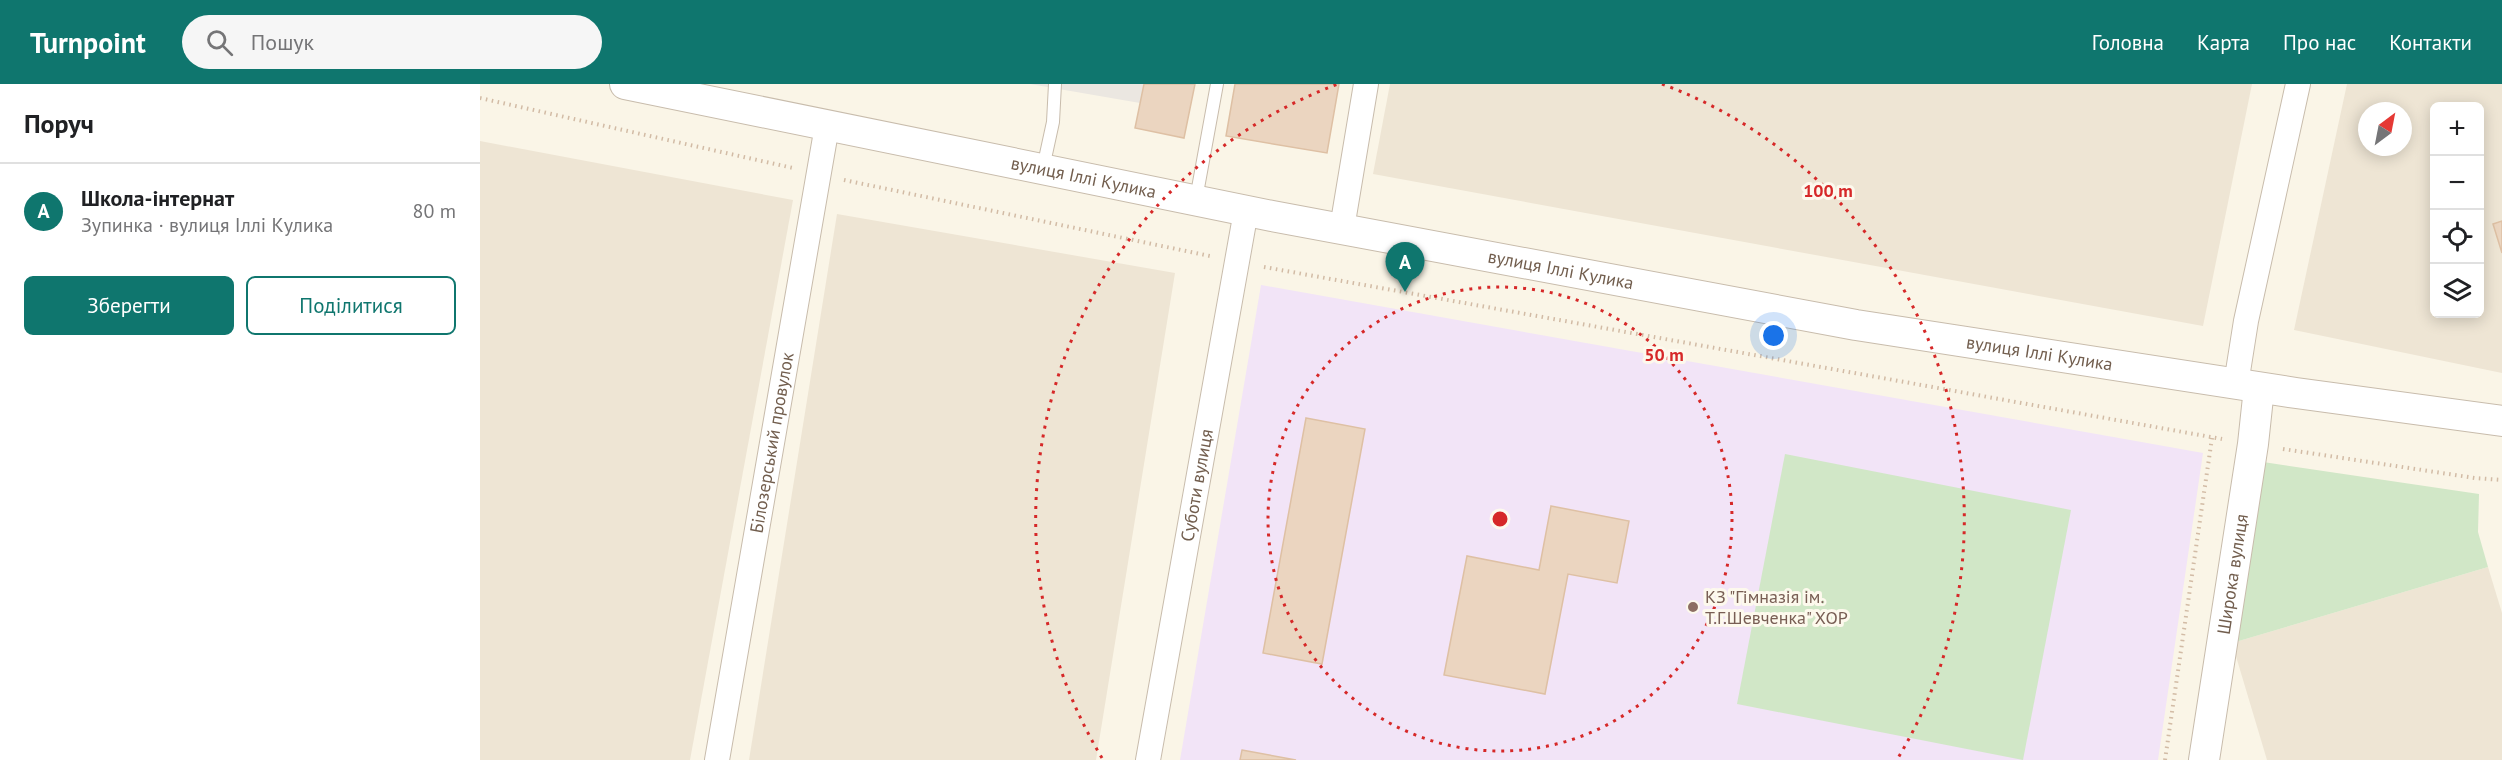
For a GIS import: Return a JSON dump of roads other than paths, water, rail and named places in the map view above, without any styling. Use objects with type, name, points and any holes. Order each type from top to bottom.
[{"type":"street","name":"вулиця Іллі Кулика","points":[[625,84],[1246,211],[1856,325],[2248,386],[2502,421]]},
{"type":"street","points":[[1342,228],[1366,84]]},
{"type":"street","name":"Широка вулиця","points":[[2204,760],[2253,444],[2246,321],[2298,84]]},
{"type":"street","name":"Білозерський провулок","points":[[717,760],[827,126]]},
{"type":"street","name":"Суботи вулиця","points":[[1148,760],[1239,262],[1246,211]]},
{"type":"lane","points":[[1043,168],[1053,122],[1055,84]]},
{"type":"lane","points":[[1197,200],[1217,84]]},
{"type":"place","name":"Школа-інтернат","points":[[1405,292]]},
{"type":"place","name":"КЗ \"Гімназія ім. Т.Г.Шевченка\" ХОР","points":[[1693,607]]}]
